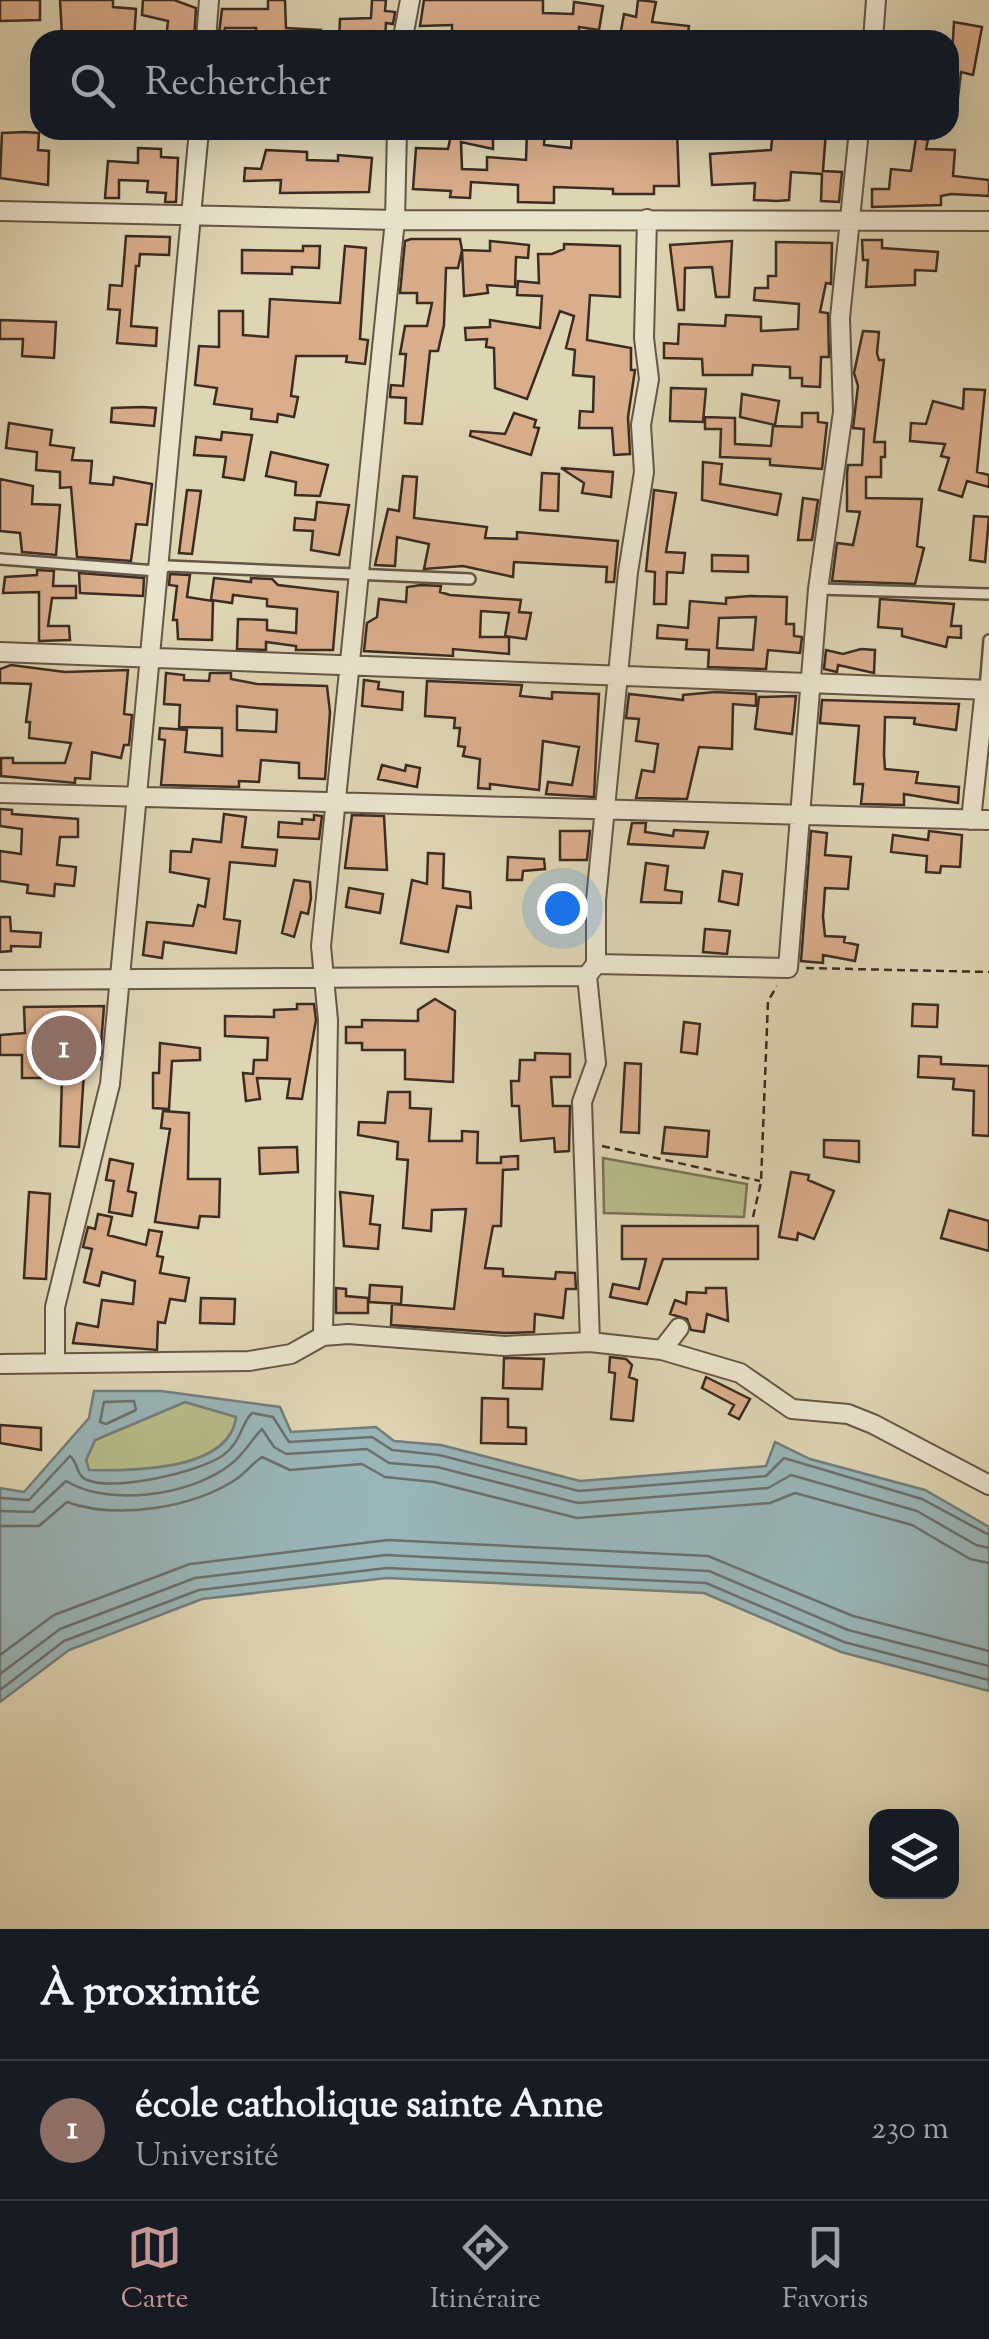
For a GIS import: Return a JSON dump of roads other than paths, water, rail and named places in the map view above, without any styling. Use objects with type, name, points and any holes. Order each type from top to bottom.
[{"type":"street","points":[[207,30],[209,0]]},
{"type":"street","points":[[408,30],[410,0]]},
{"type":"street","points":[[874,30],[876,0]]},
{"type":"street","points":[[55,1360],[55,1307],[106,1118],[198,140]]},
{"type":"street","points":[[324,1336],[328,1020],[321,946],[353,665],[357,572],[395,220],[397,140]]},
{"type":"street","points":[[0,980],[788,968],[818,590],[842,418],[840,318],[858,140]]},
{"type":"street","points":[[0,211],[395,220],[989,222]]},
{"type":"street","points":[[590,1342],[582,1102],[596,1063],[592,970],[596,900],[628,572],[644,472],[641,435],[649,379],[644,338],[647,219]]},
{"type":"street","points":[[0,652],[987,690],[980,820],[0,792]]},
{"type":"street","points":[[662,1350],[679,1328]]},
{"type":"street","points":[[0,1364],[55,1360],[249,1361],[291,1354],[324,1336],[361,1334],[505,1346],[590,1342],[662,1350],[740,1373],[792,1409],[848,1414],[873,1424],[989,1485]]},
{"type":"lane","points":[[0,559],[157,571],[168,566],[470,578]]},
{"type":"lane","points":[[818,590],[989,594]]},
{"type":"lane","points":[[987,690],[989,640]]},
{"type":"water","points":[[94,1391],[161,1391],[280,1407],[291,1432],[376,1427],[394,1441],[441,1445],[580,1481],[766,1466],[775,1442],[810,1459],[925,1490],[989,1527],[989,1691],[841,1652],[704,1593],[387,1578],[202,1599],[69,1650],[0,1702],[0,1488],[24,1492],[89,1418]],"holes":[[[185,1402],[236,1417],[230,1435],[216,1449],[197,1458],[152,1468],[89,1470],[86,1460],[95,1440]]]},
{"type":"place","name":"école catholique sainte Anne","points":[[64,1048]]}]
